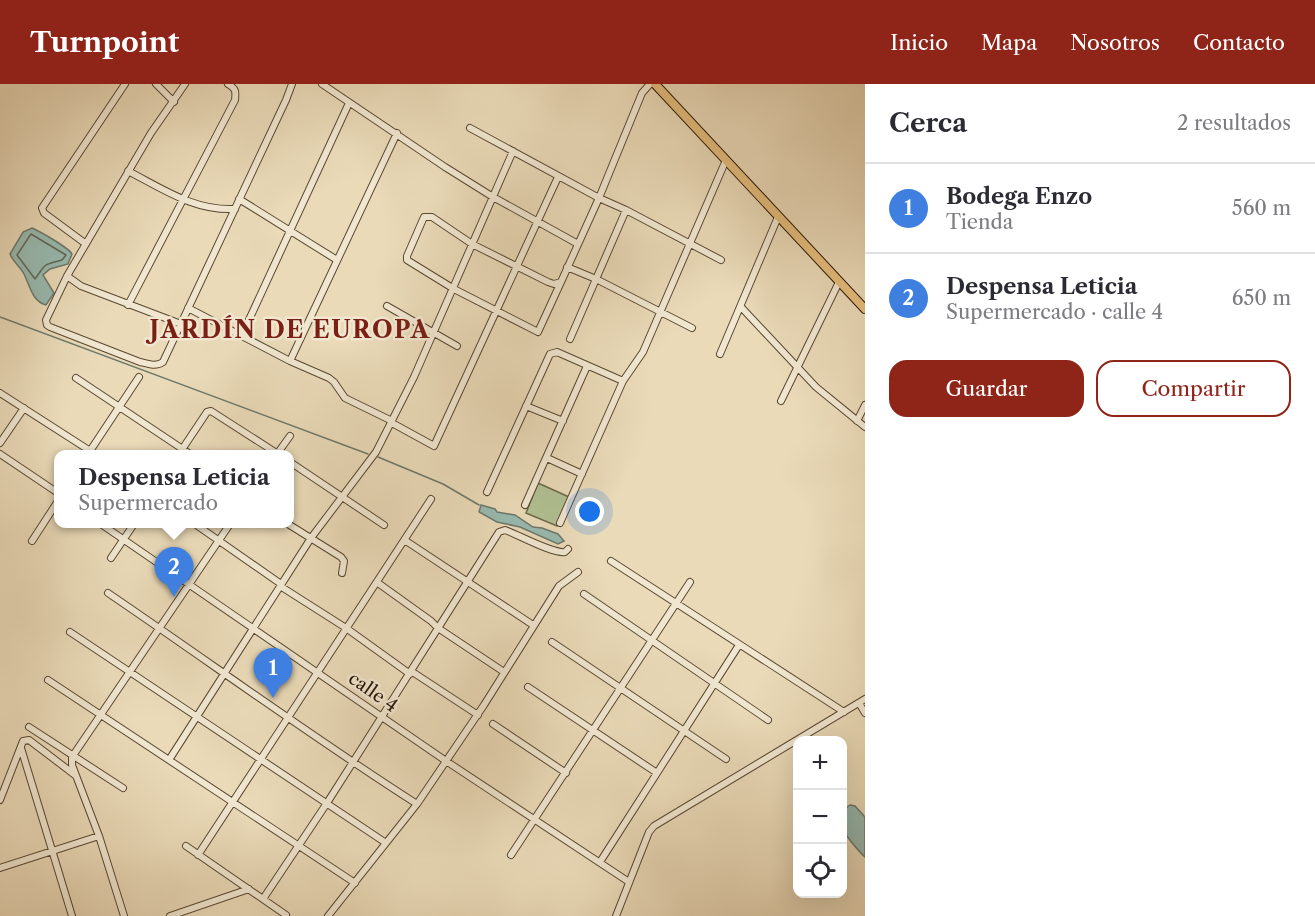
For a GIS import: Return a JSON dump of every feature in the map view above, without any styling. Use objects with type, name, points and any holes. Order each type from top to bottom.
[{"type":"highway","points":[[656,84],[865,309]]},
{"type":"street","points":[[86,244],[44,213],[42,208],[125,84]]},
{"type":"street","points":[[156,84],[174,102]]},
{"type":"street","points":[[185,84],[151,133],[67,276],[46,320],[50,327],[154,365],[163,362],[292,84]]},
{"type":"street","points":[[128,305],[235,100],[236,91],[228,84]]},
{"type":"street","points":[[322,84],[445,167],[493,197],[578,244]]},
{"type":"street","points":[[561,282],[554,284],[548,282],[472,244],[438,220],[424,217],[406,256],[407,260],[454,289],[538,332],[561,282],[567,267],[599,198],[642,93],[650,84]]},
{"type":"street","points":[[242,335],[349,103]]},
{"type":"street","points":[[470,128],[558,177],[721,260]]},
{"type":"street","points":[[290,361],[397,133]]},
{"type":"street","points":[[169,760],[311,538],[376,452],[434,333],[513,151]]},
{"type":"street","points":[[560,523],[623,381],[643,352],[726,160]]},
{"type":"street","points":[[129,171],[182,200],[219,210],[235,209]]},
{"type":"street","points":[[188,308],[290,361],[329,378],[345,399],[434,446],[558,177]]},
{"type":"street","points":[[239,199],[337,260]]},
{"type":"street","points":[[570,339],[626,210]]},
{"type":"street","points":[[720,354],[778,217]]},
{"type":"street","points":[[567,267],[596,279],[692,328]]},
{"type":"street","points":[[67,276],[81,286],[181,324]]},
{"type":"street","points":[[781,401],[839,282]]},
{"type":"street","points":[[387,306],[457,346]]},
{"type":"street","points":[[741,307],[816,387],[865,427]]},
{"type":"street","points":[[487,492],[550,354],[557,352],[623,381]]},
{"type":"street","points":[[525,505],[586,366]]},
{"type":"street","points":[[93,450],[139,377]]},
{"type":"street","points":[[75,378],[119,406],[177,450]]},
{"type":"street","points":[[0,393],[87,450]]},
{"type":"street","points":[[857,421],[865,405]]},
{"type":"street","points":[[526,406],[563,421]]},
{"type":"street","points":[[0,443],[24,408]]},
{"type":"street","points":[[181,450],[207,412],[211,411],[271,450]]},
{"type":"street","points":[[280,450],[290,436]]},
{"type":"street","points":[[0,454],[54,490]]},
{"type":"street","points":[[547,458],[582,474]]},
{"type":"street","points":[[294,465],[384,525]]},
{"type":"street","points":[[198,855],[431,500]]},
{"type":"street","points":[[32,541],[54,507]]},
{"type":"street","name":"calle 4","points":[[107,528],[446,761],[630,882]]},
{"type":"street","points":[[111,558],[132,528]]},
{"type":"street","points":[[201,528],[280,585],[478,715]]},
{"type":"street","points":[[124,916],[99,836],[72,765],[72,757],[228,528]]},
{"type":"street","points":[[294,528],[341,557],[344,561],[342,573]]},
{"type":"street","points":[[263,899],[327,803],[499,532],[505,530],[554,552],[566,552],[568,549]]},
{"type":"street","points":[[406,541],[533,625]]},
{"type":"street","points":[[611,561],[844,712]]},
{"type":"street","points":[[328,916],[417,804],[478,715],[559,586],[578,572]]},
{"type":"street","points":[[511,855],[690,582]]},
{"type":"street","points":[[378,583],[438,628],[504,672]]},
{"type":"street","points":[[108,593],[352,763],[417,804]]},
{"type":"street","points":[[584,594],[768,720]]},
{"type":"street","points":[[70,632],[386,843]]},
{"type":"street","points":[[552,642],[726,759]]},
{"type":"street","points":[[600,862],[739,645]]},
{"type":"street","points":[[48,680],[355,883]]},
{"type":"street","points":[[528,687],[657,773]]},
{"type":"street","points":[[616,916],[649,832],[654,826],[862,701],[865,712]]},
{"type":"street","points":[[493,724],[566,773]]},
{"type":"street","points":[[29,727],[123,788]]},
{"type":"street","points":[[0,800],[23,741],[29,740],[76,776]]},
{"type":"street","points":[[21,748],[72,916]]},
{"type":"street","points":[[0,868],[99,836]]},
{"type":"street","points":[[186,846],[286,915]]},
{"type":"street","points":[[172,916],[249,889]]},
{"type":"green space","points":[[538,483],[569,497],[557,526],[526,513]]},
{"type":"water","points":[[32,228],[48,236],[72,254],[68,264],[50,269],[43,275],[54,293],[46,305],[34,297],[24,274],[10,254],[23,232]]},
{"type":"water","points":[[481,505],[495,509],[497,512],[515,515],[533,527],[558,534],[564,541],[558,544],[520,527],[497,522],[479,512]]},
{"type":"water","points":[[855,806],[865,817],[865,857],[847,836],[847,807]]},
{"type":"waterway","points":[[0,317],[368,454]]},
{"type":"waterway","points":[[378,457],[443,484],[479,505]]},
{"type":"place","name":"Despensa Leticia","points":[[174,597]]},
{"type":"place","name":"Bodega Enzo","points":[[273,698]]},
{"type":"district","name":"JARDÍN DE EUROPA","points":[[290,329]]}]
